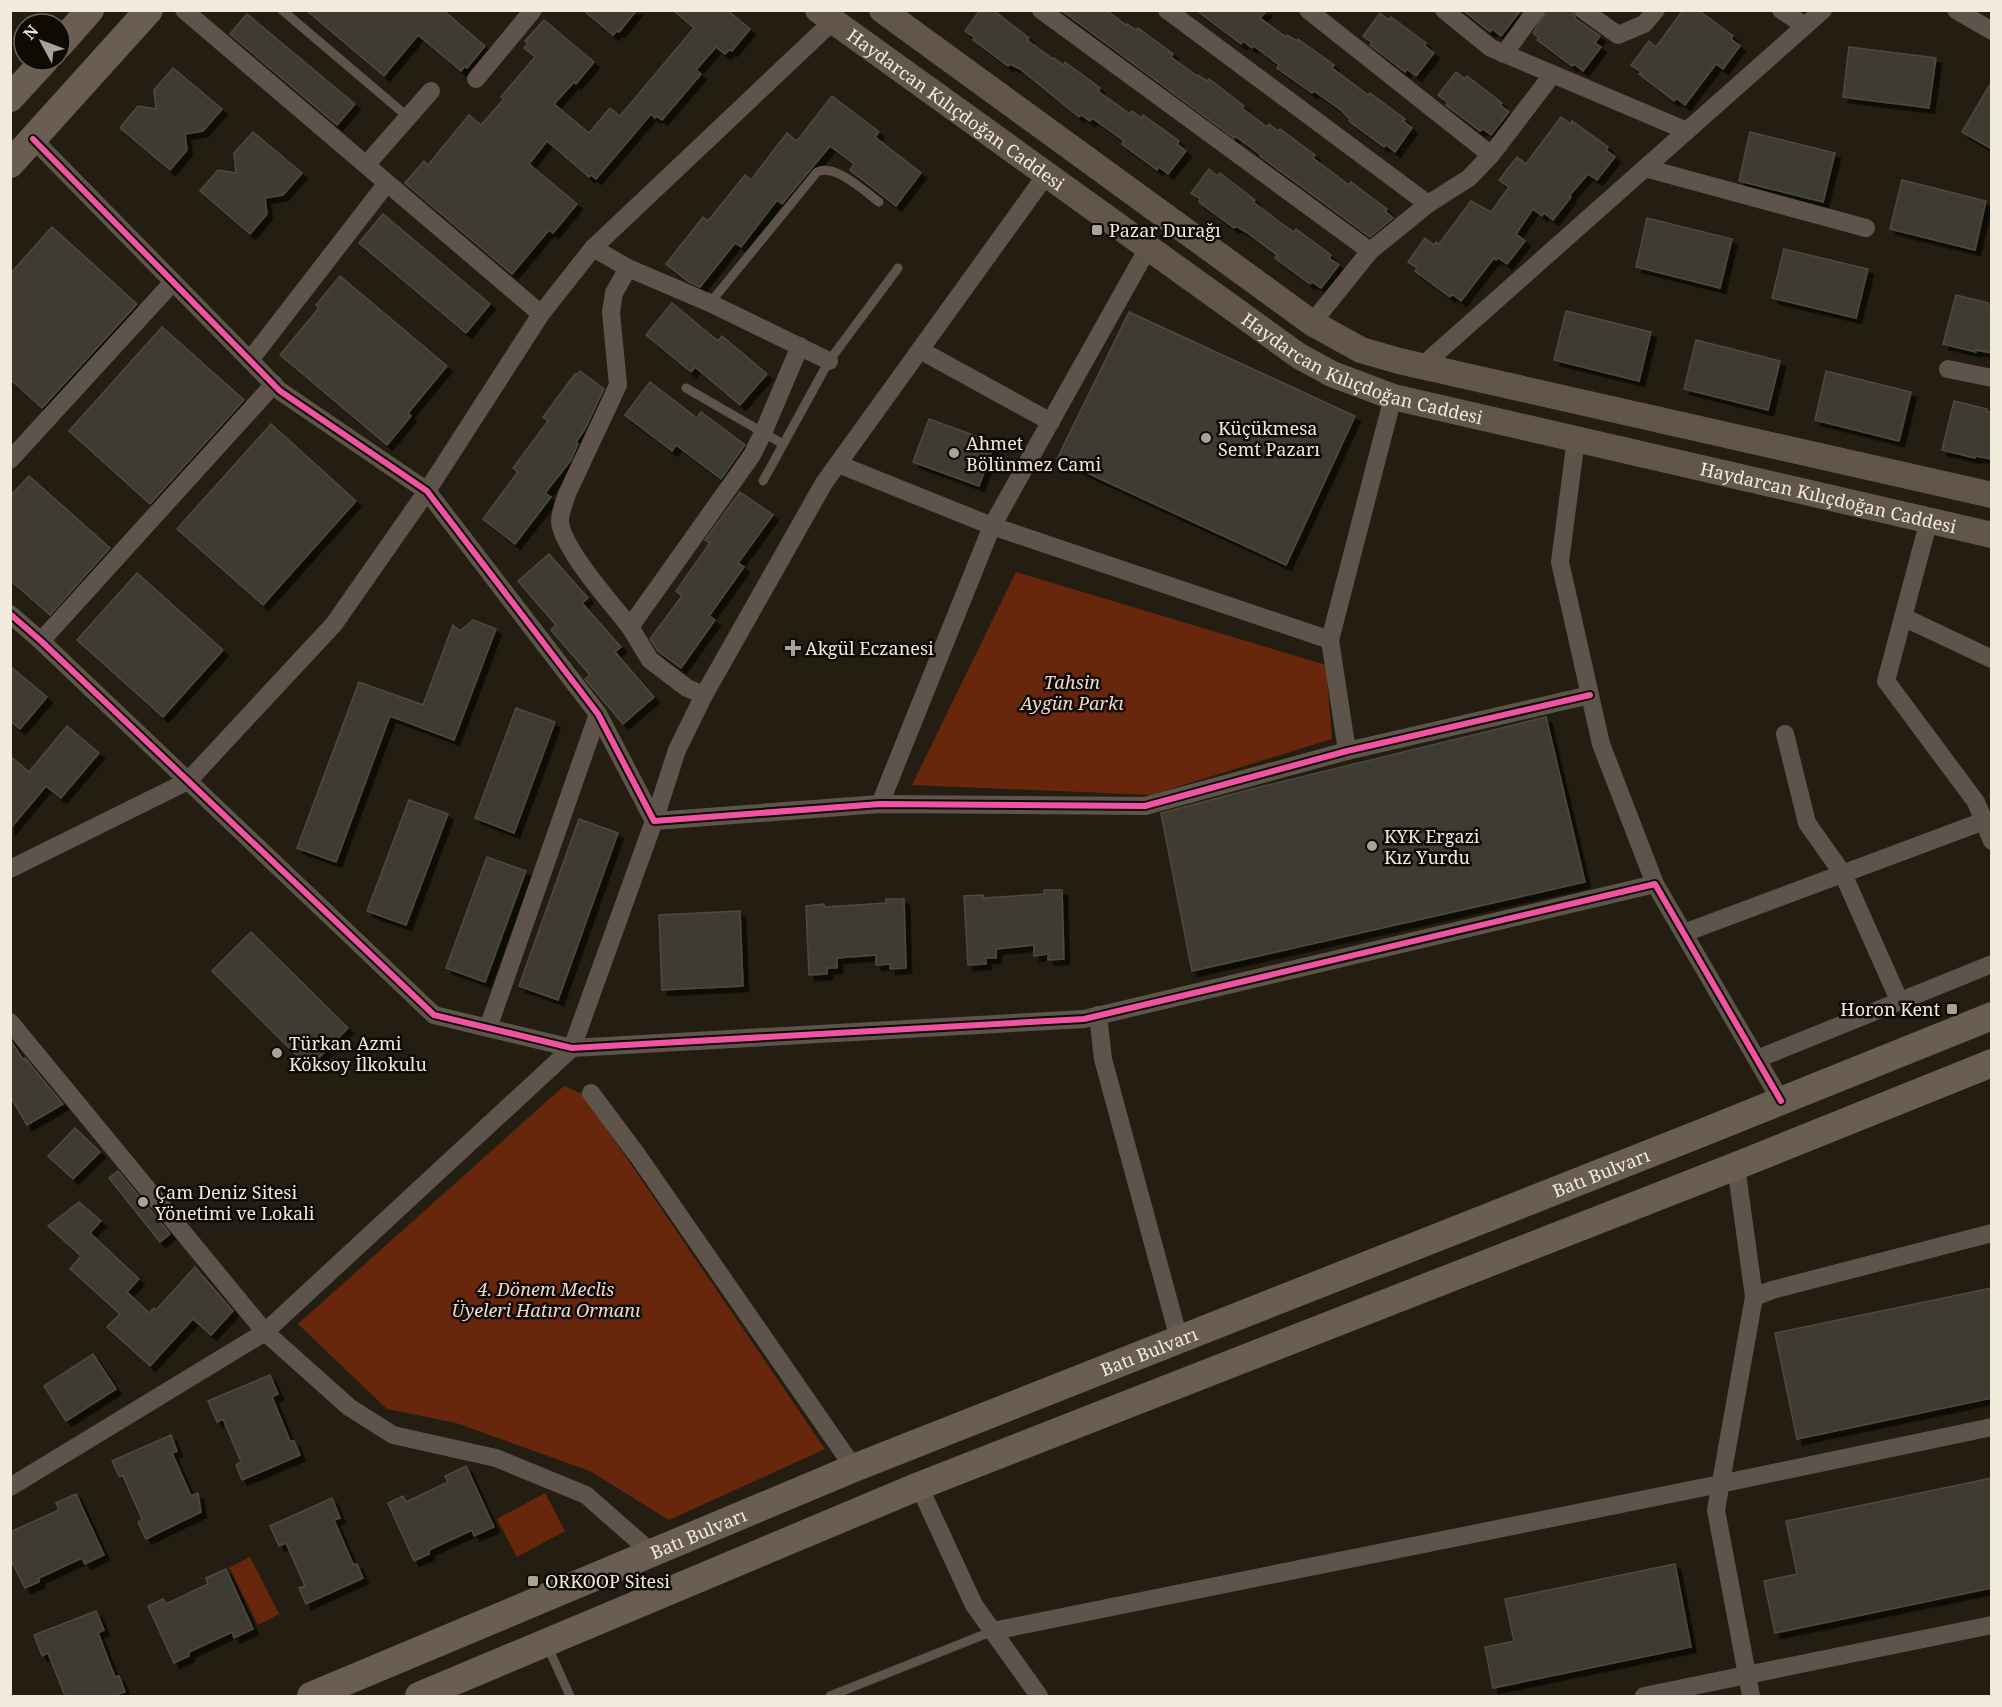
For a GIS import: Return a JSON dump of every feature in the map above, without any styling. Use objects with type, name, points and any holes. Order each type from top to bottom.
[{"type":"main road","points":[[72,30],[90,10]]},
{"type":"main road","points":[[10,164],[149,10]]},
{"type":"main road","name":"Haydarcan Kılıçdoğan Caddesi","points":[[882,10],[1312,323],[1361,350],[1422,366],[1992,495]]},
{"type":"main road","name":"Haydarcan Kılıçdoğan Caddesi","points":[[831,14],[1046,175],[1299,356],[1332,374],[1393,397],[1992,535]]},
{"type":"main road","points":[[10,98],[34,72]]},
{"type":"main road","name":"Batı Bulvarı","points":[[311,1696],[854,1468],[1992,1016]]},
{"type":"main road","points":[[419,1696],[919,1486],[1736,1166],[1992,1063]]},
{"type":"street","points":[[184,10],[541,314]]},
{"type":"street","points":[[476,79],[533,10]]},
{"type":"street","points":[[1041,10],[1370,251]]},
{"type":"street","points":[[1167,10],[1428,204]]},
{"type":"street","points":[[1308,10],[1491,155]]},
{"type":"street","points":[[1444,10],[1491,48],[1687,131]]},
{"type":"street","points":[[1504,54],[1536,10]]},
{"type":"street","points":[[1583,10],[1618,35],[1644,24],[1656,10]]},
{"type":"street","points":[[1781,10],[1805,26]]},
{"type":"street","points":[[1422,366],[1822,10]]},
{"type":"street","points":[[1956,10],[1992,31]]},
{"type":"street","points":[[10,869],[188,781],[334,624],[427,490],[541,314],[593,248],[831,14]]},
{"type":"street","points":[[1312,323],[1370,251],[1428,204],[1469,178],[1491,155],[1552,75]]},
{"type":"street","points":[[366,165],[431,91]]},
{"type":"street","points":[[33,139],[280,391],[427,490],[598,714],[654,821]]},
{"type":"street","points":[[1645,168],[1866,228]]},
{"type":"street","points":[[10,1487],[265,1332],[572,1048],[654,821],[677,750],[704,695],[824,483],[1046,175]]},
{"type":"street","points":[[250,360],[387,183]]},
{"type":"street","points":[[593,248],[628,268],[710,303],[829,361]]},
{"type":"street","points":[[880,804],[992,526],[1148,248]]},
{"type":"street","points":[[628,268],[614,293],[611,312],[618,385],[567,494],[561,509],[560,523],[564,538],[575,555],[630,627],[651,660],[687,688],[704,695]]},
{"type":"street","points":[[10,460],[173,282]]},
{"type":"street","points":[[630,627],[752,455],[800,346]]},
{"type":"street","points":[[920,350],[1051,422]]},
{"type":"street","points":[[1948,369],[1992,378]]},
{"type":"street","points":[[41,641],[274,384]]},
{"type":"street","points":[[1347,751],[1330,640],[1393,397]]},
{"type":"street","points":[[1576,439],[1560,562],[1601,744],[1655,884],[1781,1101]]},
{"type":"street","points":[[838,464],[992,526],[1330,640]]},
{"type":"street","points":[[1929,520],[1886,681],[1976,802],[1992,841]]},
{"type":"street","points":[[10,614],[434,1015],[572,1048],[1072,1019],[1098,1015],[1655,884]]},
{"type":"street","points":[[1903,617],[1992,659]]},
{"type":"street","points":[[654,821],[880,804],[1145,806],[1347,751],[1590,695]]},
{"type":"street","points":[[488,1028],[598,714]]},
{"type":"street","points":[[1785,734],[1807,823],[1844,874],[1899,1000]]},
{"type":"street","points":[[1684,933],[1984,821]]},
{"type":"street","points":[[1757,1059],[1992,964]]},
{"type":"street","points":[[1098,1015],[1103,1059],[1179,1339]]},
{"type":"street","points":[[10,1022],[265,1332],[350,1407],[393,1435],[495,1458],[586,1495],[652,1553]]},
{"type":"street","points":[[591,1093],[638,1156],[854,1468]]},
{"type":"street","points":[[1736,1166],[1754,1297],[1716,1510],[1751,1696]]},
{"type":"street","points":[[1754,1297],[1772,1290],[1992,1233]]},
{"type":"street","points":[[993,1631],[1992,1427]]},
{"type":"street","points":[[919,1486],[974,1605],[1039,1696]]},
{"type":"street","points":[[1644,1696],[1992,1625]]},
{"type":"lane","points":[[282,10],[408,117]]},
{"type":"lane","points":[[710,303],[818,172],[826,169],[836,172],[879,202]]},
{"type":"lane","points":[[763,481],[829,361],[898,268]]},
{"type":"lane","points":[[686,388],[783,444]]},
{"type":"lane","points":[[830,1696],[993,1631]]},
{"type":"lane","points":[[546,1643],[570,1696]]},
{"type":"green space","name":"Tahsin Aygün Parkı","points":[[1016,572],[1326,665],[1332,739],[1151,795],[912,785]]},
{"type":"green space","name":"4. Dönem Meclis Üyeleri Hatıra Ormanı","points":[[564,1086],[583,1094],[825,1449],[669,1520],[590,1471],[456,1423],[387,1409],[298,1324]]},
{"type":"green space","points":[[545,1493],[565,1531],[517,1557],[497,1519]]},
{"type":"green space","points":[[250,1557],[279,1614],[258,1625],[229,1568]]},
{"type":"building","points":[[306,10],[443,10],[485,46],[467,68],[465,66],[461,71],[418,35],[384,76]]},
{"type":"building","points":[[583,10],[637,10],[619,32],[613,35]]},
{"type":"building","points":[[673,10],[727,10],[750,29],[732,51],[729,50],[725,54],[716,47],[696,70],[701,74],[662,120],[651,114],[596,179],[591,175],[589,177],[547,141],[529,164],[577,204],[553,233],[549,230],[512,274],[405,183],[424,161],[428,165],[469,115],[481,125],[504,99],[501,97],[535,57],[524,48],[528,44],[525,41],[544,20],[594,62],[576,84],[574,82],[554,104],[589,133],[610,108],[620,116],[694,28]]},
{"type":"building","points":[[980,10],[993,10],[1053,59],[1063,65],[1065,62],[1100,88],[1098,91],[1130,114],[1132,111],[1142,118],[1143,115],[1179,141],[1177,144],[1186,151],[1168,174],[1159,167],[1157,170],[1122,144],[1124,141],[1092,118],[1090,121],[1081,115],[1079,117],[1020,69],[1010,64],[1008,66],[973,40],[974,37],[965,31]]},
{"type":"building","points":[[1061,10],[1106,10],[1126,25],[1136,30],[1138,28],[1173,54],[1171,57],[1197,76],[1207,81],[1209,79],[1267,127],[1269,124],[1278,131],[1280,129],[1315,155],[1313,158],[1349,185],[1351,182],[1387,209],[1385,211],[1393,218],[1370,237]]},
{"type":"building","points":[[1196,10],[1267,10],[1260,18],[1286,37],[1287,35],[1297,41],[1298,39],[1334,65],[1332,68],[1405,119],[1403,121],[1412,128],[1395,152],[1386,145],[1384,147],[1349,121],[1350,119],[1342,111],[1277,68],[1279,65],[1254,46],[1252,48],[1243,41],[1241,44]]},
{"type":"building","points":[[1463,10],[1521,10],[1501,36],[1492,29],[1490,32]]},
{"type":"building","points":[[1547,10],[1572,10],[1576,19],[1600,36],[1595,43],[1601,47],[1583,71],[1574,64],[1572,66],[1537,40],[1539,38],[1533,33]]},
{"type":"building","points":[[1683,10],[1698,10],[1733,36],[1731,39],[1740,46],[1723,69],[1716,64],[1685,105],[1676,98],[1674,101],[1631,65],[1649,41],[1656,47]]},
{"type":"building","points":[[1380,13],[1389,20],[1391,17],[1426,43],[1425,46],[1434,53],[1416,76],[1407,69],[1405,72],[1370,45],[1372,43],[1363,36]]},
{"type":"building","points":[[247,14],[355,104],[337,125],[230,34]]},
{"type":"building","points":[[1849,47],[1936,58],[1929,108],[1843,97]]},
{"type":"building","points":[[173,68],[222,109],[203,131],[185,134],[187,150],[170,170],[120,128],[138,106],[156,109],[154,90]]},
{"type":"building","points":[[1456,72],[1465,79],[1467,76],[1502,103],[1500,105],[1509,112],[1491,135],[1483,129],[1480,131],[1446,105],[1447,102],[1438,95]]},
{"type":"building","points":[[1992,81],[1992,149],[1962,132]]},
{"type":"building","points":[[832,96],[879,132],[875,137],[921,173],[896,206],[850,170],[854,164],[830,146],[782,204],[777,200],[741,247],[735,243],[700,287],[689,282],[666,264],[703,217],[708,221],[745,175],[751,180],[787,133],[797,141]]},
{"type":"building","points":[[1561,117],[1571,124],[1572,121],[1608,147],[1606,150],[1615,157],[1597,180],[1588,174],[1553,220],[1533,209],[1516,234],[1525,241],[1507,264],[1494,258],[1461,301],[1452,294],[1450,297],[1415,271],[1417,268],[1408,262],[1425,238],[1434,245],[1436,242],[1439,244],[1471,201],[1491,212],[1509,187],[1499,180],[1517,157],[1526,164]]},
{"type":"building","points":[[253,132],[302,173],[283,195],[265,198],[267,214],[250,234],[200,191],[218,170],[236,173],[234,153]]},
{"type":"building","points":[[1750,132],[1835,153],[1823,202],[1739,181]]},
{"type":"building","points":[[1209,169],[1218,176],[1220,173],[1285,226],[1294,232],[1296,229],[1331,255],[1329,258],[1339,265],[1321,288],[1312,282],[1310,284],[1275,258],[1277,255],[1246,232],[1236,226],[1234,228],[1199,202],[1200,199],[1191,193]]},
{"type":"building","points":[[1902,180],[1986,201],[1975,250],[1890,229]]},
{"type":"building","points":[[383,214],[490,304],[466,333],[359,243]]},
{"type":"building","points":[[1647,218],[1732,239],[1720,288],[1636,267]]},
{"type":"building","points":[[52,227],[137,304],[42,408],[10,379],[10,274]]},
{"type":"building","points":[[1784,249],[1868,269],[1856,318],[1772,298]]},
{"type":"building","points":[[340,276],[447,366],[408,413],[411,416],[387,445],[280,355],[319,308],[316,305]]},
{"type":"building","points":[[1956,295],[1992,306],[1992,353],[1976,350],[1976,352],[1943,344]]},
{"type":"building","points":[[672,303],[718,341],[722,336],[767,374],[740,405],[695,367],[691,372],[646,335]]},
{"type":"building","points":[[1566,311],[1651,332],[1639,381],[1554,360]]},
{"type":"building","name":"Küçükmesa Semt Pazarı","points":[[1129,312],[1355,416],[1286,565],[1057,459]]},
{"type":"building","points":[[162,327],[244,400],[150,504],[69,431]]},
{"type":"building","points":[[1696,340],[1780,361],[1768,410],[1684,389]]},
{"type":"building","points":[[580,371],[604,389],[585,429],[576,442],[578,444],[571,460],[545,493],[551,497],[515,544],[483,519],[518,472],[513,468],[548,421],[543,417],[575,374]]},
{"type":"building","points":[[1826,371],[1911,392],[1899,441],[1815,420]]},
{"type":"building","points":[[650,382],[697,418],[701,412],[745,445],[721,479],[676,445],[672,451],[625,415]]},
{"type":"building","points":[[1954,401],[1992,412],[1992,459],[1975,456],[1975,458],[1942,450]]},
{"type":"building","name":"Ahmet Bölünmez Cami","points":[[929,419],[995,443],[979,486],[913,462]]},
{"type":"building","points":[[271,424],[356,501],[263,605],[177,529]]},
{"type":"building","points":[[29,476],[110,548],[50,615],[10,580],[10,496]]},
{"type":"building","points":[[740,492],[773,515],[738,563],[744,567],[709,616],[715,620],[681,668],[658,651],[650,639],[682,596],[676,591],[710,543],[705,540]]},
{"type":"building","points":[[549,554],[588,598],[582,603],[621,647],[615,652],[654,697],[623,724],[585,679],[590,675],[551,630],[556,625],[518,581]]},
{"type":"building","points":[[137,573],[223,650],[163,717],[77,640]]},
{"type":"building","points":[[473,620],[496,629],[454,740],[390,716],[336,862],[297,848],[359,682],[423,705],[453,625],[460,631]]},
{"type":"building","points":[[10,666],[47,697],[20,729],[10,721]]},
{"type":"building","points":[[516,708],[555,722],[514,833],[475,818]]},
{"type":"building","name":"KYK Ergazi Kız Yurdu","points":[[1546,717],[1585,882],[1192,971],[1161,813]]},
{"type":"building","points":[[67,726],[99,753],[61,798],[46,786],[10,829],[10,756],[29,772]]},
{"type":"building","points":[[409,800],[448,814],[406,925],[367,911]]},
{"type":"building","points":[[579,819],[618,833],[558,1000],[519,986]]},
{"type":"building","points":[[487,857],[526,871],[485,982],[446,968]]},
{"type":"building","points":[[1044,890],[1062,890],[1064,959],[1048,960],[1048,954],[1034,956],[1034,945],[996,949],[996,958],[986,958],[986,964],[968,965],[964,896],[983,895],[983,898],[1044,894]]},
{"type":"building","points":[[886,899],[904,899],[906,968],[890,969],[890,964],[876,965],[876,955],[837,958],[837,968],[827,968],[827,974],[809,975],[806,906],[886,903]]},
{"type":"building","points":[[740,911],[743,986],[662,990],[659,915]]},
{"type":"building","points":[[251,932],[348,1028],[309,1068],[212,971]]},
{"type":"building","points":[[10,1040],[23,1059],[25,1058],[63,1104],[27,1125],[10,1096]]},
{"type":"building","points":[[75,1128],[100,1152],[73,1179],[48,1156]]},
{"type":"building","points":[[118,1171],[170,1234],[160,1242],[109,1178]]},
{"type":"building","points":[[79,1202],[101,1221],[90,1233],[139,1279],[127,1292],[149,1313],[154,1308],[156,1310],[195,1267],[233,1311],[211,1335],[193,1319],[150,1366],[107,1327],[120,1314],[70,1269],[81,1256],[48,1226]]},
{"type":"building","points":[[1992,1288],[1992,1398],[1797,1439],[1775,1333]]},
{"type":"building","points":[[93,1354],[116,1389],[66,1421],[44,1386]]},
{"type":"building","points":[[270,1375],[278,1394],[272,1397],[290,1441],[294,1441],[300,1455],[242,1480],[236,1465],[241,1462],[223,1419],[217,1422],[208,1401]]},
{"type":"building","points":[[171,1435],[177,1451],[172,1453],[191,1496],[198,1493],[201,1512],[146,1539],[138,1522],[142,1519],[123,1476],[119,1476],[112,1461]]},
{"type":"building","points":[[466,1466],[494,1527],[474,1536],[472,1530],[429,1550],[429,1554],[414,1561],[388,1503],[403,1496],[406,1502],[448,1482],[445,1476]]},
{"type":"building","points":[[1992,1478],[1992,1588],[1775,1633],[1764,1581],[1797,1574],[1786,1521]]},
{"type":"building","points":[[76,1494],[104,1555],[85,1564],[82,1558],[39,1578],[39,1582],[25,1588],[10,1558],[10,1532],[59,1510],[56,1503]]},
{"type":"building","points":[[332,1498],[340,1518],[334,1520],[353,1564],[357,1564],[363,1578],[306,1604],[299,1588],[305,1586],[286,1543],[279,1546],[270,1526]]},
{"type":"building","points":[[1675,1564],[1691,1647],[1493,1688],[1485,1647],[1514,1641],[1505,1599]]},
{"type":"building","points":[[226,1569],[253,1629],[234,1638],[232,1632],[189,1652],[189,1656],[174,1663],[148,1606],[163,1599],[166,1604],[208,1584],[206,1578]]},
{"type":"building","points":[[96,1611],[104,1630],[98,1633],[115,1677],[119,1676],[125,1692],[112,1696],[65,1696],[48,1653],[42,1656],[34,1635]]},
{"type":"cycle path","points":[[33,139],[280,391],[427,491],[598,714],[654,821],[880,804],[1145,806],[1347,751],[1590,695]]},
{"type":"cycle path","points":[[10,614],[434,1015],[572,1048],[1084,1019],[1655,884],[1781,1101]]},
{"type":"place","name":"Pazar Durağı","points":[[1097,230]]},
{"type":"place","name":"Küçükmesa Semt Pazarı","points":[[1206,438]]},
{"type":"place","name":"Ahmet Bölünmez Cami","points":[[954,453]]},
{"type":"place","name":"Akgül Eczanesi","points":[[793,648]]},
{"type":"place","name":"KYK Ergazi Kız Yurdu","points":[[1372,846]]},
{"type":"place","name":"Horon Kent","points":[[1952,1009]]},
{"type":"place","name":"Türkan Azmi Köksoy İlkokulu","points":[[277,1053]]},
{"type":"place","name":"Çam Deniz Sitesi Yönetimi ve Lokali","points":[[143,1202]]},
{"type":"place","name":"ORKOOP Sitesi","points":[[533,1581]]}]
